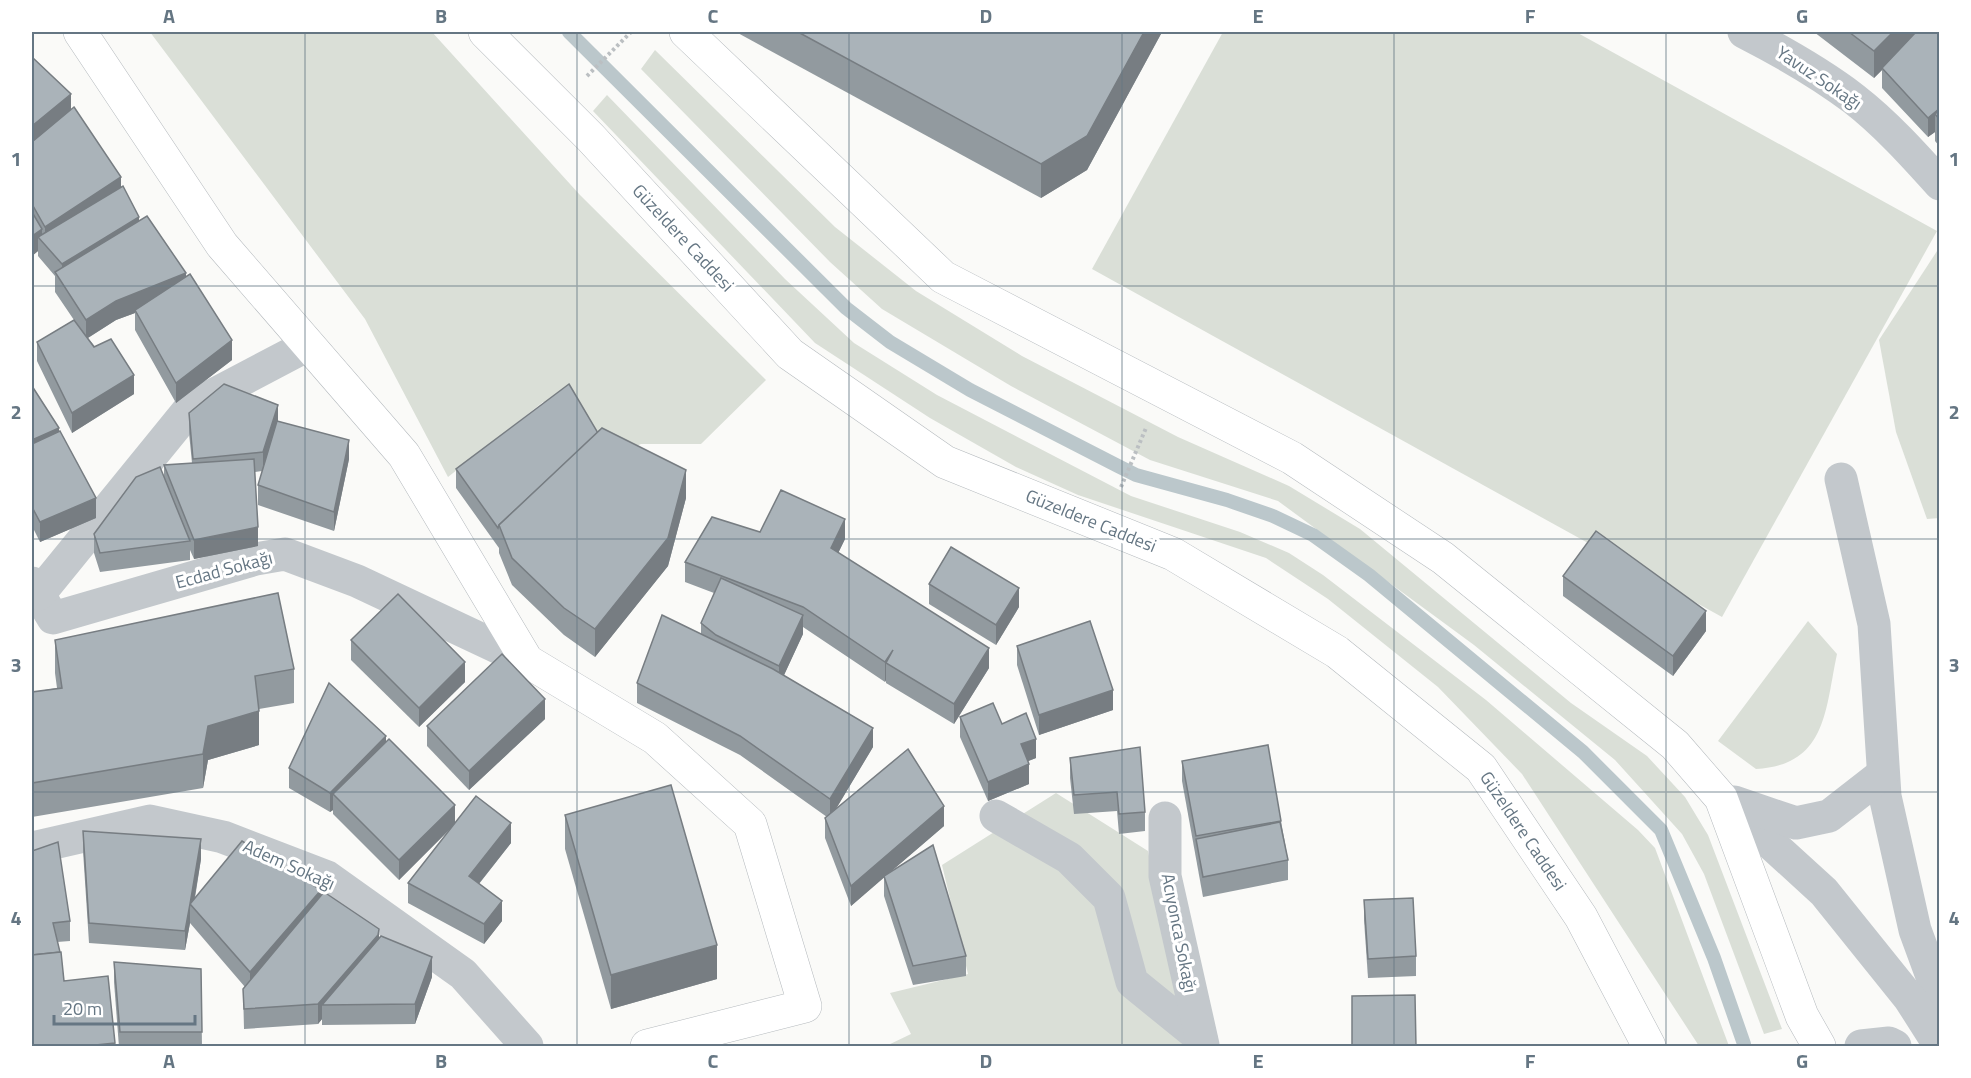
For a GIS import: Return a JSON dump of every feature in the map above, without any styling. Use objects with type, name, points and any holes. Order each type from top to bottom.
[{"type":"main road","points":[[80,32],[222,244],[404,455],[527,661],[655,738],[750,824],[805,1006],[647,1047]]},
{"type":"main road","name":"Güzeldere Caddesi","points":[[485,32],[591,138],[790,354],[945,462],[1173,554],[1327,646],[1480,768],[1581,917],[1649,1047]]},
{"type":"main road","points":[[686,32],[943,277],[1292,458],[1443,558],[1675,745],[1721,798],[1802,1016],[1819,1047]]},
{"type":"street","name":"Yavuz Sokağı","points":[[1744,32],[1779,50],[1854,99],[1914,154],[1940,184]]},
{"type":"street","points":[[39,608],[192,406],[308,345]]},
{"type":"street","points":[[1841,479],[1874,624],[1885,796],[1915,930],[1940,998]]},
{"type":"street","name":"Ecdad Sokağı","points":[[39,608],[256,559],[285,555],[357,581],[527,661]]},
{"type":"street","points":[[1721,798],[1796,823],[1829,816],[1883,774]]},
{"type":"street","points":[[1721,798],[1824,892],[1910,999],[1940,1046]]},
{"type":"street","points":[[996,816],[1069,858],[1108,898],[1132,982],[1202,1042]]},
{"type":"street","name":"Acıyonca Sokağı","points":[[1165,818],[1165,876],[1202,1042]]},
{"type":"street","name":"Adem Sokağı","points":[[32,848],[150,821],[223,837],[327,877],[463,974],[527,1047]]},
{"type":"street","points":[[1861,1047],[1889,1043],[1895,1047]]},
{"type":"path","points":[[583,80],[630,32]]},
{"type":"path","points":[[1120,490],[1145,429]]},
{"type":"shaded area","points":[[150,32],[432,32],[580,195],[766,380],[701,444],[641,444],[617,455],[575,404],[543,402],[448,477],[365,319]]},
{"type":"shaded area","points":[[1223,32],[1576,32],[1937,231],[1722,617],[1092,269]]},
{"type":"shaded area","points":[[655,50],[835,227],[916,291],[1022,356],[1178,437],[1289,486],[1360,529],[1571,703],[1647,756],[1685,797],[1708,835],[1782,1029],[1764,1034],[1704,874],[1682,834],[1615,760],[1474,645],[1278,501],[1150,460],[1011,386],[882,309],[830,262],[641,69]]},
{"type":"shaded area","points":[[607,95],[785,279],[854,343],[937,395],[1131,496],[1240,532],[1289,553],[1323,575],[1486,700],[1638,830],[1655,848],[1729,1046],[1699,1046],[1522,774],[1438,687],[1328,599],[1266,558],[1078,495],[1016,467],[930,418],[815,343],[593,111]]},
{"type":"shaded area","points":[[1939,248],[1940,518],[1927,519],[1896,432],[1879,340]]},
{"type":"shaded area","points":[[1808,621],[1837,654],[1825,714],[1810,746],[1797,757],[1779,765],[1756,769],[1718,741]]},
{"type":"shaded area","points":[[1056,793],[1148,851],[1187,1046],[886,1046],[911,1034],[890,993],[968,974],[942,865]]},
{"type":"building","points":[[798,32],[1144,32],[1087,136],[1041,164]]},
{"type":"building","points":[[1849,32],[1893,32],[1874,51]]},
{"type":"building","points":[[1916,32],[1940,32],[1940,108],[1928,118],[1882,68]]},
{"type":"building","points":[[32,57],[71,94],[32,126]]},
{"type":"building","points":[[74,107],[121,177],[45,227],[32,204],[32,142]]},
{"type":"building","points":[[1940,110],[1940,120],[1935,114]]},
{"type":"building","points":[[123,186],[139,217],[62,264],[38,237]]},
{"type":"building","points":[[32,212],[42,229],[32,236]]},
{"type":"building","points":[[147,216],[186,273],[116,301],[86,320],[55,272]]},
{"type":"building","points":[[190,274],[232,340],[176,383],[135,310]]},
{"type":"building","points":[[74,320],[94,347],[111,339],[134,375],[72,413],[37,342]]},
{"type":"building","points":[[224,384],[278,405],[263,452],[193,459],[189,413]]},
{"type":"building","points":[[569,384],[598,433],[498,528],[456,469]]},
{"type":"building","points":[[32,386],[59,428],[32,440]]},
{"type":"building","points":[[277,421],[349,440],[334,512],[258,485]]},
{"type":"building","points":[[602,428],[686,470],[668,538],[595,629],[564,608],[512,558],[499,525]]},
{"type":"building","points":[[60,431],[96,498],[40,522],[32,507],[32,444]]},
{"type":"building","points":[[254,459],[258,527],[194,540],[164,465]]},
{"type":"building","points":[[160,467],[190,541],[100,553],[94,534],[136,477]]},
{"type":"building","points":[[781,490],[845,519],[831,548],[989,648],[954,704],[886,663],[893,650],[885,662],[803,607],[685,562],[712,517],[760,532]]},
{"type":"building","points":[[1596,531],[1706,611],[1673,656],[1563,576]]},
{"type":"building","points":[[951,547],[1019,588],[996,625],[929,584]]},
{"type":"building","points":[[721,578],[803,615],[779,666],[716,635],[701,623]]},
{"type":"building","points":[[278,593],[294,669],[255,676],[259,711],[208,726],[203,754],[32,783],[32,692],[62,688],[55,640]]},
{"type":"building","points":[[398,594],[465,662],[419,708],[351,640]]},
{"type":"building","points":[[662,615],[773,669],[873,728],[830,799],[740,736],[637,683]]},
{"type":"building","points":[[1090,621],[1113,690],[1039,715],[1017,646]]},
{"type":"building","points":[[502,654],[545,699],[469,771],[427,726]]},
{"type":"building","points":[[329,683],[386,736],[330,793],[289,768]]},
{"type":"building","points":[[993,703],[1002,724],[1026,713],[1036,739],[1021,744],[1029,764],[988,782],[960,717]]},
{"type":"building","points":[[389,739],[455,805],[399,860],[333,794]]},
{"type":"building","points":[[1268,745],[1281,821],[1196,836],[1182,761]]},
{"type":"building","points":[[1140,747],[1145,812],[1119,814],[1117,792],[1074,795],[1070,758]]},
{"type":"building","points":[[908,749],[944,806],[851,886],[825,818]]},
{"type":"building","points":[[671,785],[717,945],[611,975],[565,815]]},
{"type":"building","points":[[476,796],[511,823],[469,876],[502,901],[484,924],[408,883]]},
{"type":"building","points":[[1280,822],[1288,860],[1203,877],[1196,839]]},
{"type":"building","points":[[83,831],[201,839],[185,931],[89,923]]},
{"type":"building","points":[[242,841],[321,890],[250,972],[190,904]]},
{"type":"building","points":[[58,842],[70,921],[53,923],[60,952],[32,955],[32,851]]},
{"type":"building","points":[[933,845],[966,956],[913,966],[884,876]]},
{"type":"building","points":[[324,892],[379,929],[378,935],[318,1004],[244,1009],[243,989]]},
{"type":"building","points":[[1413,898],[1416,956],[1368,959],[1364,900]]},
{"type":"building","points":[[381,936],[432,957],[415,1004],[322,1005]]},
{"type":"building","points":[[61,952],[64,981],[108,976],[115,1043],[76,1047],[32,1047],[32,955]]},
{"type":"building","points":[[114,962],[201,969],[202,1032],[120,1032]]},
{"type":"building","points":[[1415,995],[1416,1047],[1352,1047],[1352,996]]},
{"type":"waterway","points":[[569,32],[846,308],[890,342],[970,390],[1136,475],[1227,500],[1273,516],[1313,535],[1369,575],[1583,752],[1661,830],[1714,958],[1744,1044]]}]
